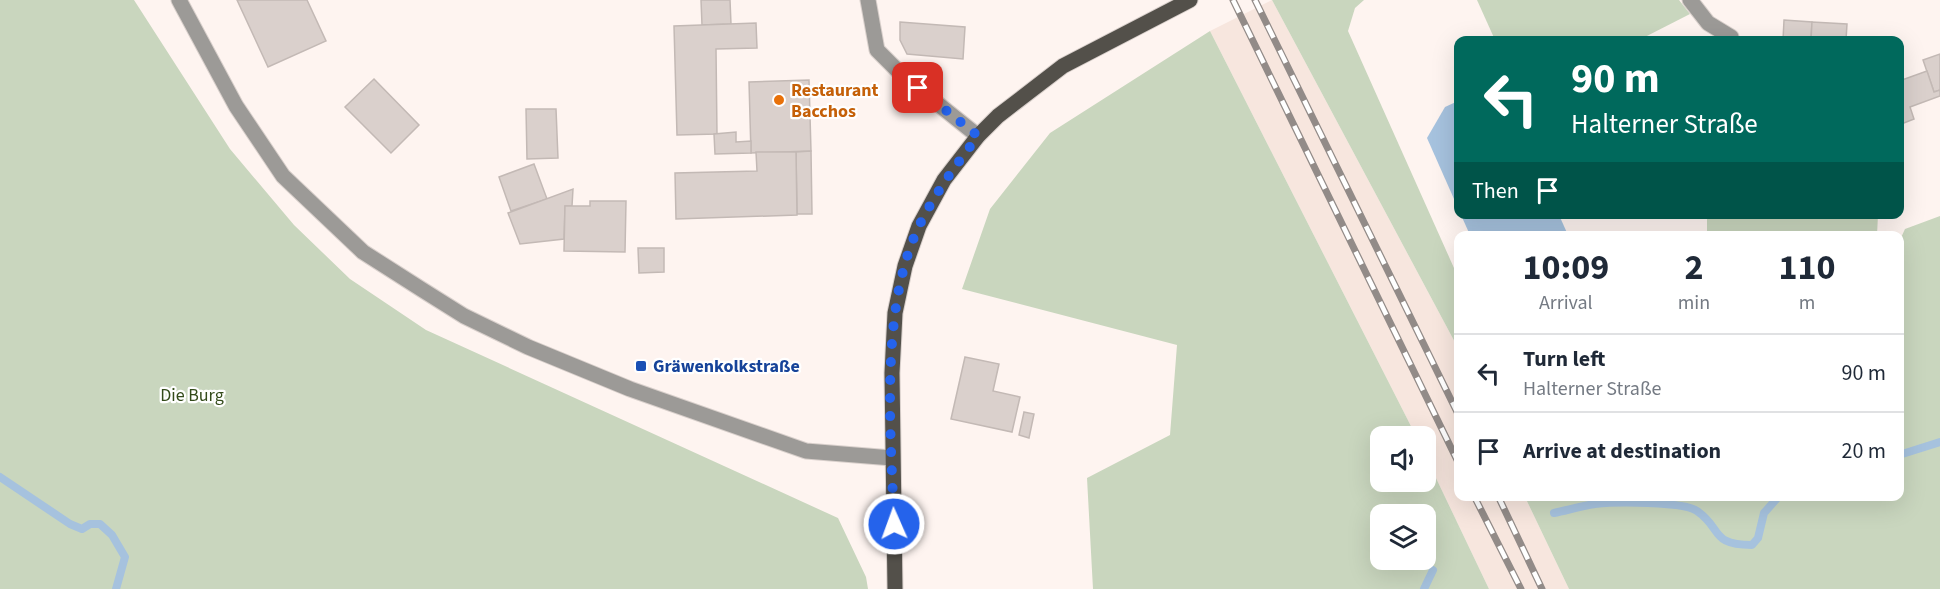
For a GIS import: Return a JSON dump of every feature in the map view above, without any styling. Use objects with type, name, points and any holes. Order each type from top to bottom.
[{"type":"main road","points":[[895,589],[892,458],[895,313],[905,266],[919,226],[944,180],[978,136],[1007,109],[1063,66],[1190,0]]},
{"type":"street","points":[[179,0],[236,106],[283,176],[363,252],[464,316],[528,347],[651,396],[806,451],[892,458]]},
{"type":"street","points":[[868,0],[877,50],[903,76],[978,136]]},
{"type":"street","points":[[1690,0],[1708,23],[1729,36]]},
{"type":"shaded area","points":[[1272,0],[1454,341],[1454,501],[1527,501],[1569,589],[1489,589],[1436,478],[1436,426],[1411,426],[1210,31]]},
{"type":"green space","name":"Die Burg","points":[[0,0],[134,0],[230,149],[294,225],[350,279],[426,330],[838,518],[866,577],[868,589],[0,589]]},
{"type":"green space","points":[[1272,0],[1364,0],[1355,8],[1348,31],[1454,268],[1454,341]]},
{"type":"green space","points":[[1477,0],[1679,0],[1690,14],[1647,36],[1493,36]]},
{"type":"green space","points":[[1210,31],[1411,426],[1370,426],[1370,492],[1436,492],[1436,478],[1489,589],[1093,589],[1087,478],[1170,435],[1177,345],[962,289],[990,209],[1050,133]]},
{"type":"green space","points":[[1940,216],[1940,589],[1569,589],[1527,501],[1904,501],[1905,229]]},
{"type":"green space","points":[[1707,219],[1878,219],[1877,231],[1707,231]]},
{"type":"water","points":[[1454,103],[1454,199],[1427,138],[1445,107]]},
{"type":"water","points":[[1463,219],[1561,219],[1566,231],[1468,231]]},
{"type":"building","points":[[237,0],[307,0],[326,41],[268,67]]},
{"type":"building","points":[[701,0],[730,0],[731,24],[702,25]]},
{"type":"building","points":[[1784,20],[1812,22],[1811,36],[1783,36]]},
{"type":"building","points":[[900,22],[965,27],[963,59],[907,54],[900,40]]},
{"type":"building","points":[[1812,22],[1847,24],[1846,36],[1811,36]]},
{"type":"building","points":[[756,23],[757,48],[716,49],[717,134],[677,135],[674,26]]},
{"type":"building","points":[[1940,54],[1940,90],[1934,92],[1923,60]]},
{"type":"building","points":[[1927,71],[1934,92],[1940,90],[1940,96],[1910,107],[1914,119],[1904,123],[1904,79]]},
{"type":"building","points":[[374,79],[419,125],[391,153],[345,107]]},
{"type":"building","name":"Restaurant Bacchos","points":[[809,80],[811,151],[751,153],[749,82]]},
{"type":"building","points":[[526,109],[556,109],[558,158],[527,159]]},
{"type":"building","points":[[736,132],[736,142],[751,141],[751,153],[715,154],[714,134]]},
{"type":"building","points":[[811,151],[812,214],[797,214],[796,152]]},
{"type":"building","points":[[756,152],[796,152],[797,215],[676,219],[675,173],[757,171]]},
{"type":"building","points":[[534,164],[547,199],[511,211],[499,177]]},
{"type":"building","points":[[573,189],[572,206],[565,206],[564,239],[520,244],[508,213]]},
{"type":"building","points":[[590,201],[626,201],[625,252],[564,251],[565,206],[590,206]]},
{"type":"building","points":[[638,248],[664,248],[664,272],[639,273]]},
{"type":"building","points":[[965,357],[999,364],[993,391],[1020,397],[1012,432],[951,419]]},
{"type":"building","points":[[1024,412],[1034,414],[1029,438],[1019,435]]},
{"type":"waterway","points":[[1904,453],[1940,442]]},
{"type":"waterway","points":[[0,477],[70,524],[82,529],[90,524],[100,524],[112,535],[125,557],[116,589]]},
{"type":"waterway","points":[[1554,513],[1604,503],[1678,505],[1697,511],[1723,539],[1752,545],[1758,538],[1764,513],[1775,501]]},
{"type":"waterway","points":[[1424,589],[1433,570]]},
{"type":"railway","points":[[1233,0],[1454,454]]},
{"type":"railway","points":[[1255,0],[1454,406]]},
{"type":"railway","points":[[1477,501],[1521,589]]},
{"type":"railway","points":[[1500,501],[1542,589]]},
{"type":"place","name":"Restaurant Bacchos","points":[[779,100]]},
{"type":"place","name":"Gräwenkolkstraße","points":[[641,366]]},
{"type":"route","points":[[894,524],[892,373],[895,313],[905,266],[919,226],[944,180],[978,136],[918,88]]}]
